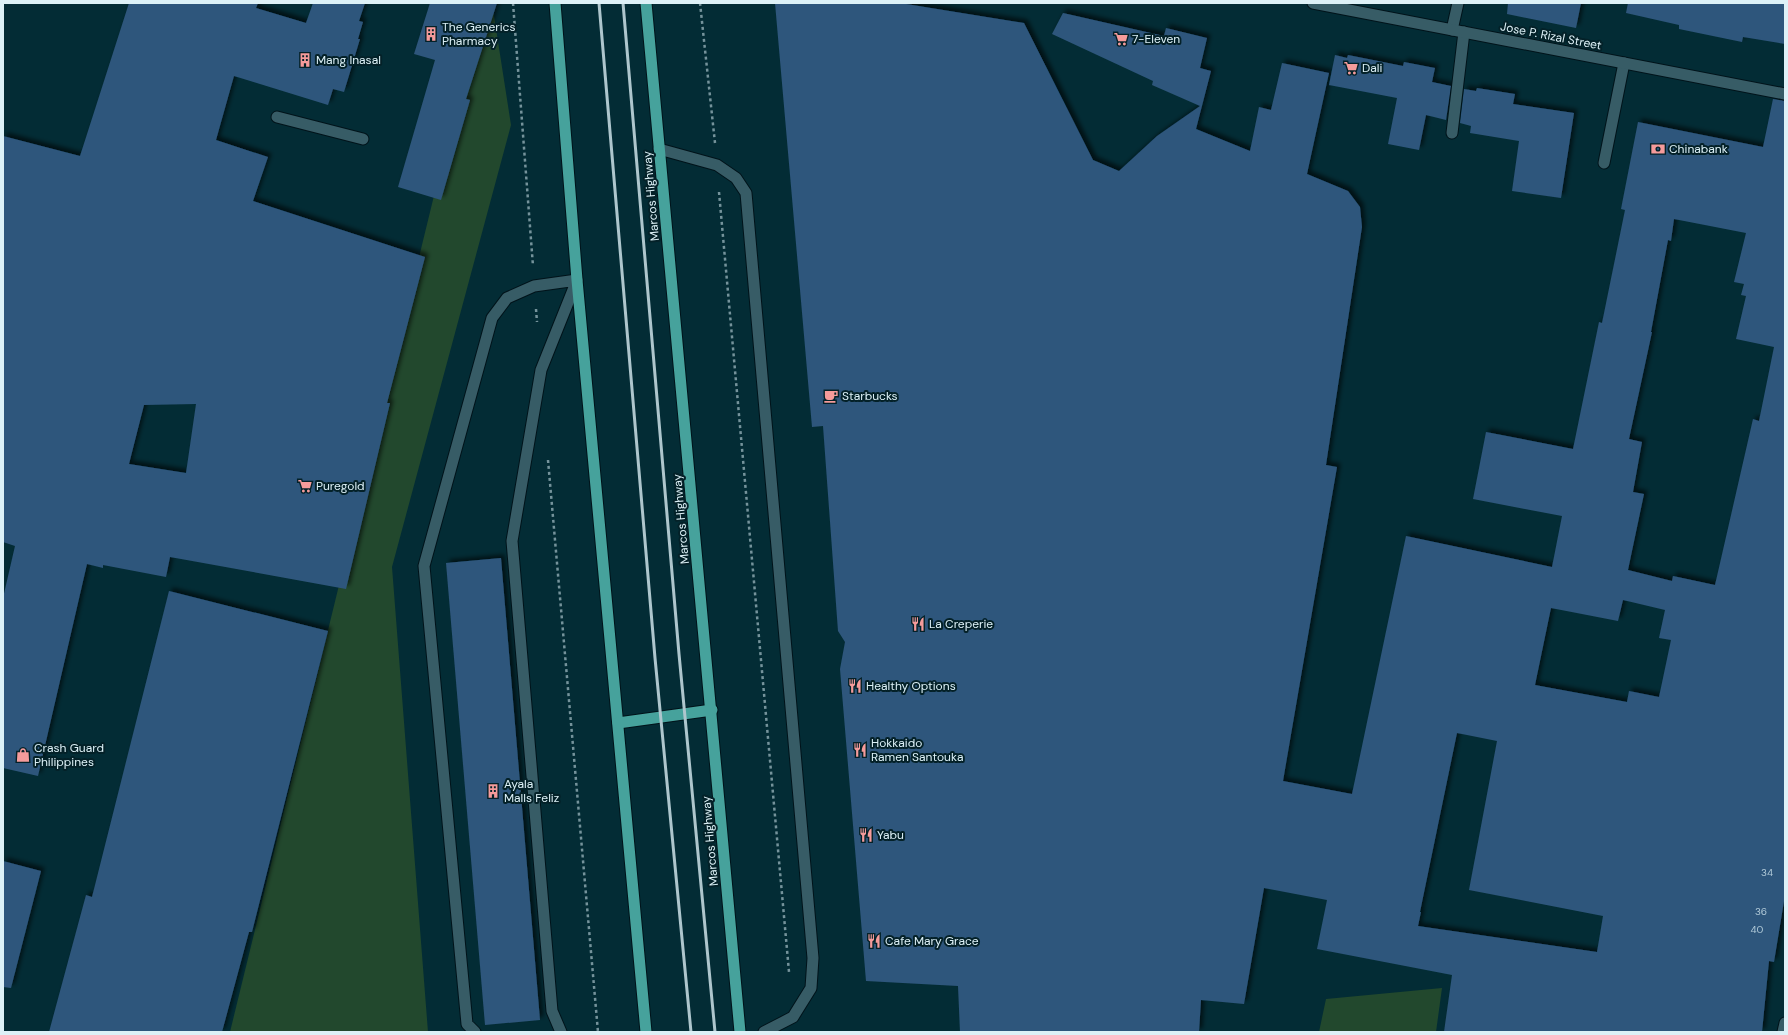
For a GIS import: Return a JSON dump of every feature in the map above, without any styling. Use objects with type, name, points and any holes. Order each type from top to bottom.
[{"type":"main road","points":[[555,3],[577,280],[646,1032]]},
{"type":"main road","name":"Marcos Highway","points":[[646,3],[712,710],[740,1032]]},
{"type":"main road","points":[[618,723],[712,710]]},
{"type":"street","name":"Jose P. Rizal Street","points":[[1313,3],[1785,94]]},
{"type":"street","points":[[1452,30],[1458,3]]},
{"type":"street","points":[[1452,133],[1464,32]]},
{"type":"street","points":[[1604,163],[1624,63]]},
{"type":"street","points":[[277,117],[363,140]]},
{"type":"street","points":[[659,149],[717,165],[736,178],[746,193],[813,958],[811,988],[793,1017],[764,1032]]},
{"type":"street","points":[[475,1032],[467,1024],[424,566],[492,318],[507,298],[534,286],[577,280]]},
{"type":"street","points":[[560,1032],[552,1012],[512,541],[540,370],[577,280]]},
{"type":"street","points":[[1783,1032],[1785,1023]]},
{"type":"path","points":[[513,3],[537,324]]},
{"type":"path","points":[[700,3],[717,165],[790,978]]},
{"type":"path","points":[[548,457],[598,1032]]},
{"type":"green space","points":[[481,3],[492,3],[511,125],[392,567],[428,1032],[230,1032]]},
{"type":"green space","points":[[1442,988],[1436,1032],[1319,1032],[1326,999]]},
{"type":"building","points":[[129,3],[258,3],[256,8],[306,23],[313,3],[365,3],[359,21],[363,22],[358,39],[360,39],[344,92],[333,89],[328,105],[234,76],[216,140],[268,157],[253,201],[425,257],[387,403],[390,403],[346,589],[170,557],[166,577],[103,565],[103,568],[87,564],[38,776],[3,768],[3,598],[15,546],[3,542],[3,136],[80,156]],"holes":[[[196,404],[186,473],[129,464],[144,405]]]},
{"type":"building","points":[[430,3],[497,3],[466,99],[470,100],[441,200],[398,187],[435,60],[414,54]]},
{"type":"building","points":[[775,3],[900,3],[1024,23],[1093,160],[1119,171],[1157,136],[1200,106],[1152,85],[1153,81],[1052,34],[1063,13],[1164,36],[1166,28],[1207,38],[1200,68],[1211,71],[1196,129],[1250,151],[1259,107],[1271,110],[1282,63],[1329,73],[1307,174],[1348,191],[1360,207],[1362,227],[1326,465],[1337,467],[1283,781],[1352,794],[1406,536],[1552,567],[1562,516],[1473,499],[1486,432],[1573,449],[1599,322],[1602,323],[1625,210],[1621,209],[1638,122],[1763,147],[1773,99],[1785,101],[1785,895],[1774,962],[1769,961],[1762,1032],[1444,1032],[1452,975],[1317,949],[1327,900],[1264,888],[1244,1004],[1201,1000],[1199,1032],[960,1032],[958,986],[866,981],[840,669],[845,642],[838,631],[823,426],[812,427]],"holes":[[[1674,219],[1746,233],[1734,282],[1744,284],[1741,295],[1746,296],[1736,339],[1774,347],[1759,421],[1753,419],[1715,585],[1673,576],[1672,581],[1628,570],[1644,494],[1633,492],[1642,442],[1629,439],[1652,332],[1668,240],[1671,241]],[[1623,600],[1665,610],[1659,638],[1671,640],[1659,697],[1629,691],[1627,702],[1535,685],[1551,608],[1618,621]],[[1457,733],[1497,741],[1469,890],[1603,916],[1597,952],[1418,926]]]},
{"type":"building","points":[[1508,3],[1581,3],[1576,28],[1507,14]]},
{"type":"building","points":[[1628,3],[1785,3],[1785,44],[1743,37],[1742,42],[1679,29],[1679,25],[1626,13]]},
{"type":"building","points":[[1335,55],[1347,58],[1348,55],[1403,66],[1404,62],[1435,68],[1432,82],[1451,86],[1446,120],[1426,115],[1419,150],[1388,144],[1397,98],[1329,85]]},
{"type":"building","points":[[1477,88],[1515,94],[1513,104],[1574,113],[1561,198],[1512,191],[1519,141],[1470,133],[1471,126],[1460,123],[1464,89],[1476,91]]},
{"type":"building","name":"Ayala Malls Feliz","points":[[501,558],[540,1020],[485,1025],[446,563]]},
{"type":"building","points":[[169,591],[328,631],[252,932],[249,932],[222,1032],[49,1032],[86,895],[92,897]]},
{"type":"building","points":[[3,861],[41,871],[11,988],[3,987]]},
{"type":"railway","points":[[599,3],[655,658],[691,1032]]},
{"type":"railway","points":[[623,3],[679,654],[715,1032]]},
{"type":"place","name":"The Generics Pharmacy","points":[[431,34]]},
{"type":"place","name":"7-Eleven","points":[[1121,39]]},
{"type":"place","name":"Mang Inasal","points":[[305,60]]},
{"type":"place","name":"Dali","points":[[1351,68]]},
{"type":"place","name":"Chinabank","points":[[1658,149]]},
{"type":"place","name":"Starbucks","points":[[831,396]]},
{"type":"place","name":"Puregold","points":[[305,486]]},
{"type":"place","name":"La Creperie","points":[[918,624]]},
{"type":"place","name":"Healthy Options","points":[[855,686]]},
{"type":"place","name":"Hokkaido Ramen Santouka","points":[[860,750]]},
{"type":"place","name":"Crash Guard Philippines","points":[[23,755]]},
{"type":"place","name":"Ayala Malls Feliz","points":[[493,791]]},
{"type":"place","name":"Yabu","points":[[866,835]]},
{"type":"place","name":"Cafe Mary Grace","points":[[874,941]]}]
